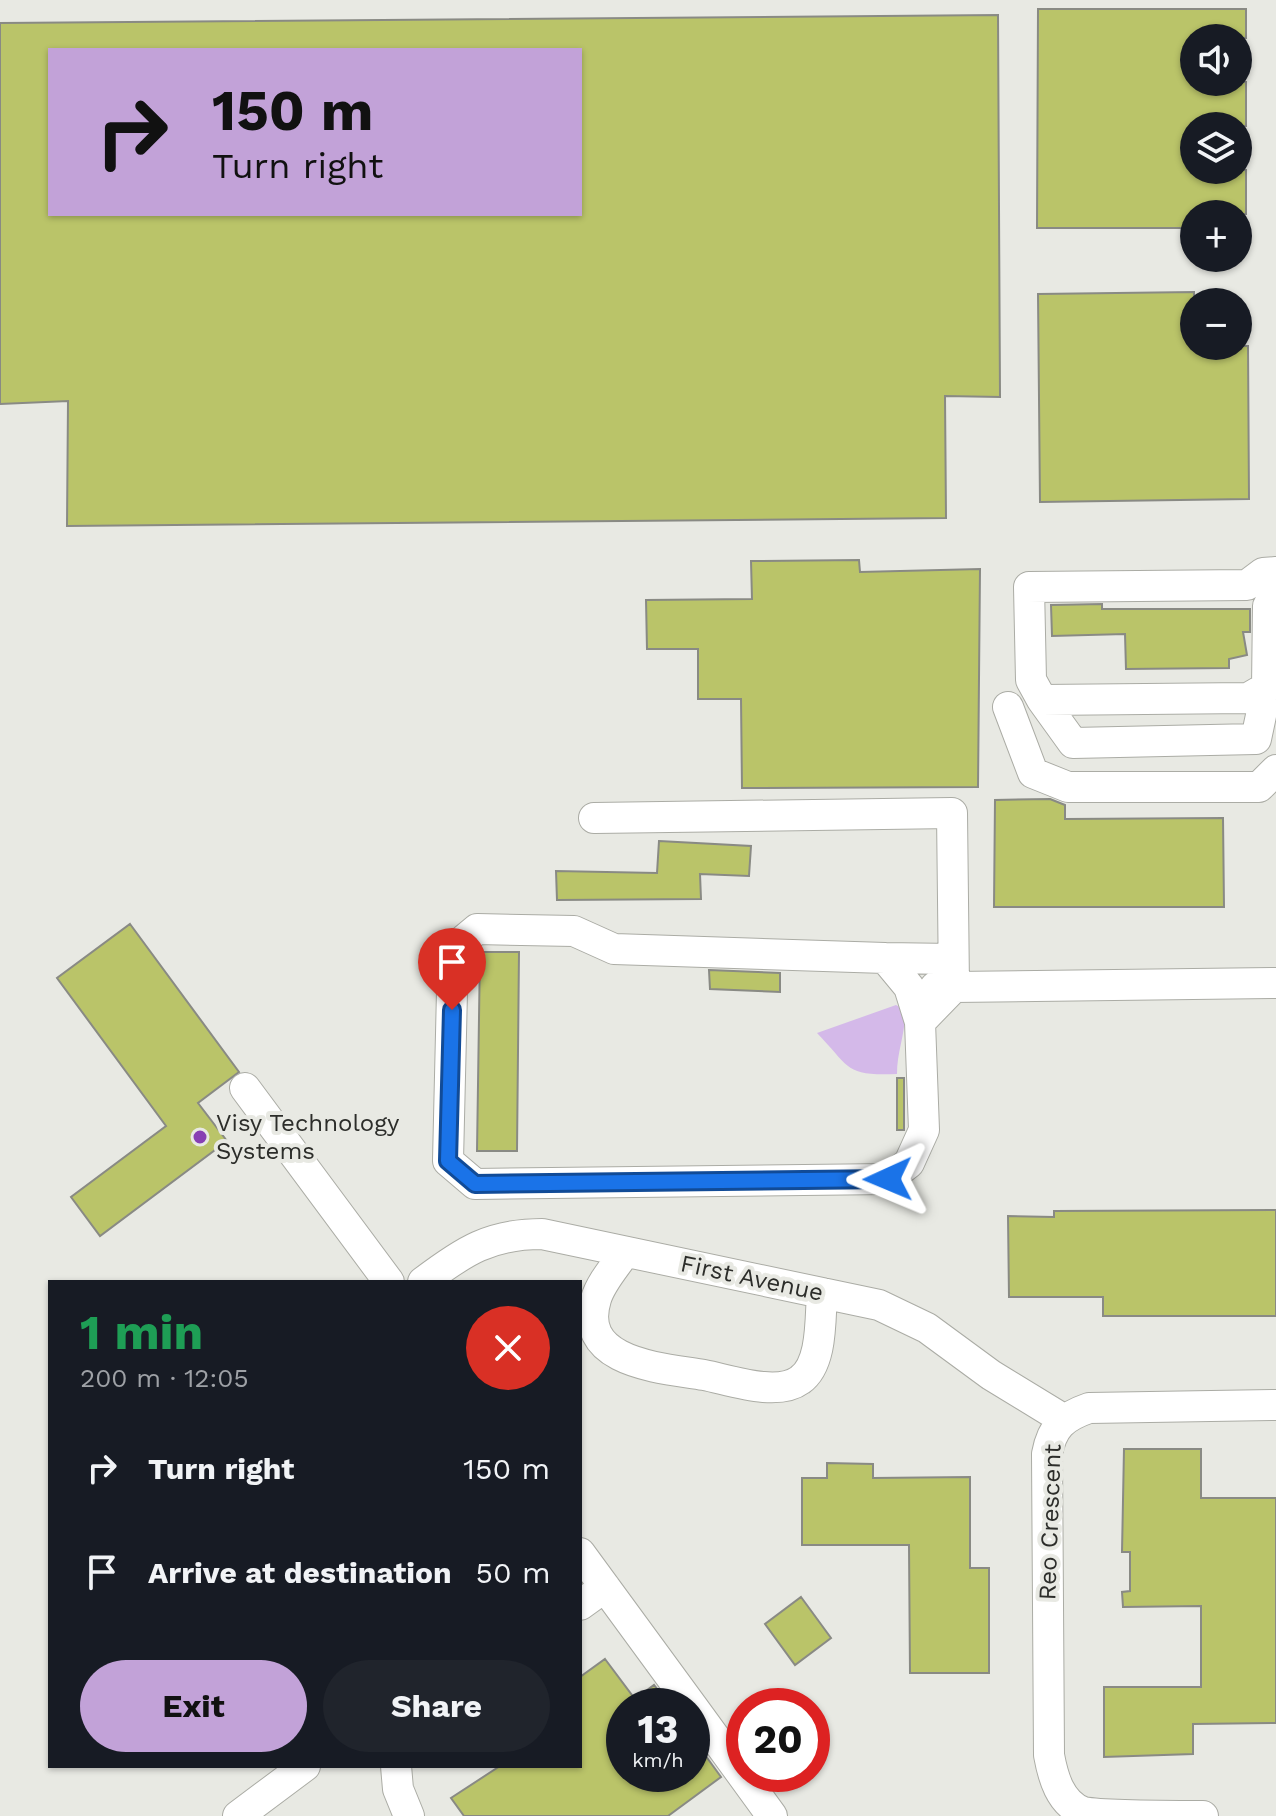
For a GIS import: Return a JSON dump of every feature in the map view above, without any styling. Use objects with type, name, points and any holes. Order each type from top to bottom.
[{"type":"street","points":[[1276,572],[1263,573],[1247,585],[1029,587],[1031,680],[1073,743],[1256,739],[1267,687],[1268,606],[1276,594]]},
{"type":"street","points":[[1042,700],[1248,698],[1267,687]]},
{"type":"street","points":[[1008,707],[1033,773],[1068,787],[1270,787]]},
{"type":"street","points":[[594,818],[952,813],[953,973],[920,1022]]},
{"type":"street","points":[[885,958],[909,987],[920,1022],[924,1130],[909,1163],[888,1179],[475,1184],[448,1161],[453,949],[477,929],[574,931],[614,949],[885,958],[953,973],[1276,983]]},
{"type":"street","points":[[909,987],[953,973]]},
{"type":"street","points":[[245,1088],[388,1280]]},
{"type":"street","name":"First Avenue","points":[[426,1280],[478,1245],[518,1234],[542,1234],[879,1305],[903,1315],[1063,1419]]},
{"type":"street","points":[[625,1252],[597,1295],[596,1319],[608,1348],[633,1363],[766,1386],[789,1386],[800,1381],[812,1362],[822,1293]]},
{"type":"street","name":"Reo Crescent","points":[[1203,1816],[1094,1815],[1083,1812],[1062,1794],[1049,1755],[1047,1454],[1050,1437],[1063,1419],[1089,1408],[1276,1405]]},
{"type":"street","points":[[582,1556],[679,1688]]},
{"type":"street","points":[[582,1604],[605,1587]]},
{"type":"street","points":[[710,1731],[772,1816]]},
{"type":"street","points":[[238,1816],[302,1768]]},
{"type":"street","points":[[396,1768],[398,1789],[409,1816]]},
{"type":"shaded area","points":[[896,1005],[905,1010],[897,1074],[857,1071],[843,1062],[817,1033]]},
{"type":"building","points":[[1038,9],[1246,9],[1246,24],[1180,24],[1180,96],[1246,96],[1246,112],[1180,112],[1180,184],[1246,184],[1246,200],[1180,200],[1180,228],[1037,228]]},
{"type":"building","points":[[998,15],[1000,397],[945,396],[946,518],[67,526],[68,401],[0,404],[0,23]]},
{"type":"building","points":[[1180,292],[1180,360],[1248,360],[1249,499],[1040,502],[1038,294]]},
{"type":"building","points":[[859,560],[860,572],[980,569],[978,787],[742,788],[741,699],[698,699],[698,649],[647,649],[646,600],[752,599],[751,561]]},
{"type":"building","points":[[1102,604],[1102,609],[1250,609],[1250,632],[1243,632],[1247,655],[1229,659],[1229,668],[1126,669],[1125,634],[1052,636],[1051,605]]},
{"type":"building","points":[[1050,799],[1065,805],[1065,819],[1223,818],[1224,907],[994,907],[995,800]]},
{"type":"building","points":[[659,841],[751,846],[749,876],[700,874],[701,899],[557,900],[556,871],[657,873]]},
{"type":"building","points":[[130,924],[239,1072],[198,1103],[227,1141],[100,1236],[71,1197],[166,1126],[57,978]]},
{"type":"building","points":[[480,952],[519,952],[517,1151],[477,1151]]},
{"type":"building","points":[[709,970],[780,973],[780,992],[710,989]]},
{"type":"building","points":[[897,1078],[904,1078],[904,1130],[897,1130]]},
{"type":"building","points":[[1276,1210],[1276,1316],[1103,1316],[1103,1297],[1009,1297],[1008,1216],[1054,1217],[1054,1211]]},
{"type":"building","points":[[1124,1449],[1201,1449],[1201,1498],[1276,1498],[1276,1723],[1193,1724],[1193,1754],[1104,1757],[1104,1687],[1201,1687],[1201,1606],[1123,1607],[1122,1592],[1130,1591],[1130,1552],[1122,1552]]},
{"type":"building","points":[[827,1463],[873,1464],[873,1478],[970,1477],[970,1568],[989,1568],[989,1673],[910,1673],[909,1545],[802,1545],[802,1478],[827,1478]]},
{"type":"building","points":[[801,1597],[831,1638],[795,1665],[765,1624]]},
{"type":"building","points":[[605,1659],[627,1688],[606,1688],[606,1792],[701,1792],[668,1816],[464,1816],[451,1798],[497,1768],[582,1768],[582,1676]]},
{"type":"building","points":[[710,1762],[721,1777],[710,1785]]},
{"type":"place","name":"Visy Technology Systems","points":[[200,1137]]},
{"type":"route","points":[[452,1010],[448,1161],[475,1184],[888,1179]]}]
